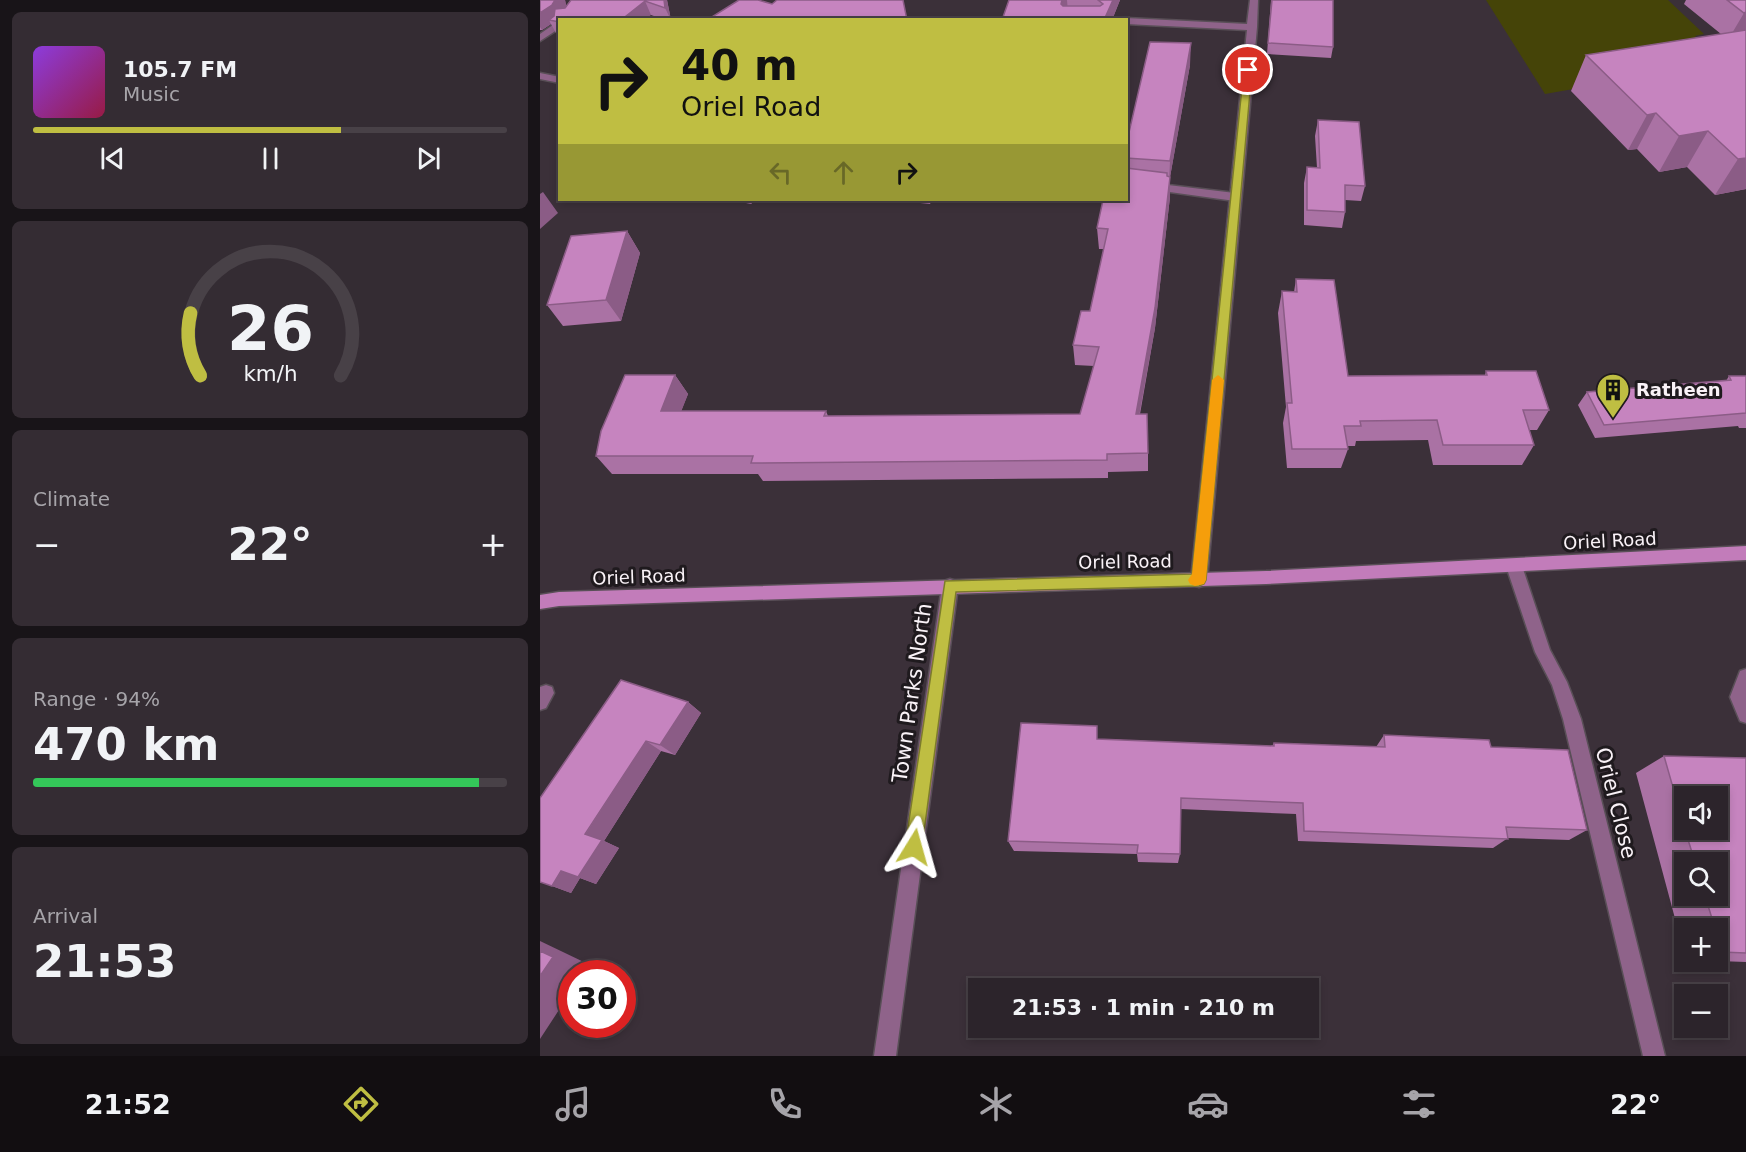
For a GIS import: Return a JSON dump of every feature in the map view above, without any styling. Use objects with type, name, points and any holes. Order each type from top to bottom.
[{"type":"street","points":[[1199,580],[1254,0]]},
{"type":"street","points":[[1128,21],[1252,27]]},
{"type":"street","points":[[540,38],[558,24]]},
{"type":"street","points":[[540,76],[558,80]]},
{"type":"street","points":[[1128,183],[1235,197]]},
{"type":"street","name":"Oriel Road","points":[[540,602],[559,599],[1199,580],[1746,553]]},
{"type":"street","name":"Oriel Close","points":[[1514,566],[1544,652],[1559,682],[1572,719],[1654,1056]]},
{"type":"street","name":"Town Parks North","points":[[885,1056],[950,586]]},
{"type":"street","points":[[1746,677],[1738,697],[1746,715]]},
{"type":"shaded area","points":[[1486,0],[1668,0],[1704,34],[1695,36],[1703,42],[1619,81],[1545,94]]},
{"type":"building","points":[[540,0],[555,0],[552,5],[540,13]]},
{"type":"building","points":[[571,0],[664,0],[665,8],[645,1],[624,18],[558,18],[558,22],[549,20],[554,16],[555,9],[565,8]]},
{"type":"building","points":[[739,0],[758,0],[772,4],[777,0],[903,0],[907,18],[710,18]]},
{"type":"building","points":[[1009,0],[1062,0],[1063,6],[1100,6],[1103,4],[1098,0],[1113,0],[1105,18],[1003,18]]},
{"type":"building","points":[[1272,0],[1333,0],[1333,47],[1268,43]]},
{"type":"building","points":[[1727,0],[1746,0],[1746,12],[1744,13]]},
{"type":"building","points":[[1746,30],[1746,158],[1738,159],[1708,131],[1679,136],[1656,113],[1647,115],[1586,55]]},
{"type":"building","points":[[1150,42],[1191,43],[1170,161],[1128,158],[1128,136]]},
{"type":"building","points":[[1318,120],[1359,122],[1365,186],[1345,185],[1345,212],[1307,210],[1307,167],[1320,168]]},
{"type":"building","points":[[1128,168],[1167,173],[1170,177],[1155,308],[1136,414],[1147,414],[1148,453],[1107,454],[1107,460],[751,463],[753,456],[596,456],[601,431],[625,375],[675,375],[661,411],[826,411],[824,416],[1080,414],[1099,347],[1073,345],[1081,311],[1090,311],[1108,229],[1097,228],[1103,201],[1128,201]]},
{"type":"building","points":[[627,231],[606,300],[547,305],[571,236]]},
{"type":"building","points":[[1296,279],[1334,280],[1348,376],[1487,375],[1486,371],[1536,371],[1549,410],[1523,410],[1534,445],[1443,445],[1437,420],[1360,421],[1361,426],[1344,426],[1348,449],[1292,449],[1287,403],[1292,403],[1282,291],[1297,292]]},
{"type":"building","points":[[1729,376],[1746,376],[1746,413],[1604,425],[1587,392],[1731,380]]},
{"type":"building","points":[[621,680],[688,702],[660,745],[646,741],[585,834],[602,840],[578,877],[561,871],[552,886],[540,882],[540,798]]},
{"type":"building","points":[[1021,723],[1097,726],[1097,739],[1274,746],[1274,743],[1385,747],[1384,735],[1489,740],[1491,747],[1568,750],[1587,830],[1506,827],[1508,839],[1304,831],[1303,803],[1181,798],[1180,854],[1137,853],[1138,845],[1008,841]]},
{"type":"building","points":[[1664,756],[1746,758],[1746,953],[1728,952],[1728,918],[1712,918],[1708,906],[1728,906],[1728,852],[1692,852],[1688,840],[1728,840],[1728,786],[1674,786],[1674,791]]},
{"type":"building","points":[[540,951],[553,957],[540,976]]},
{"type":"slow traffic","points":[[1195,580],[1199,580],[1218,380]]},
{"type":"place","name":"Ratheen","points":[[1613,419]]},
{"type":"route","points":[[914,847],[950,586],[1199,580],[1248,70]]}]
